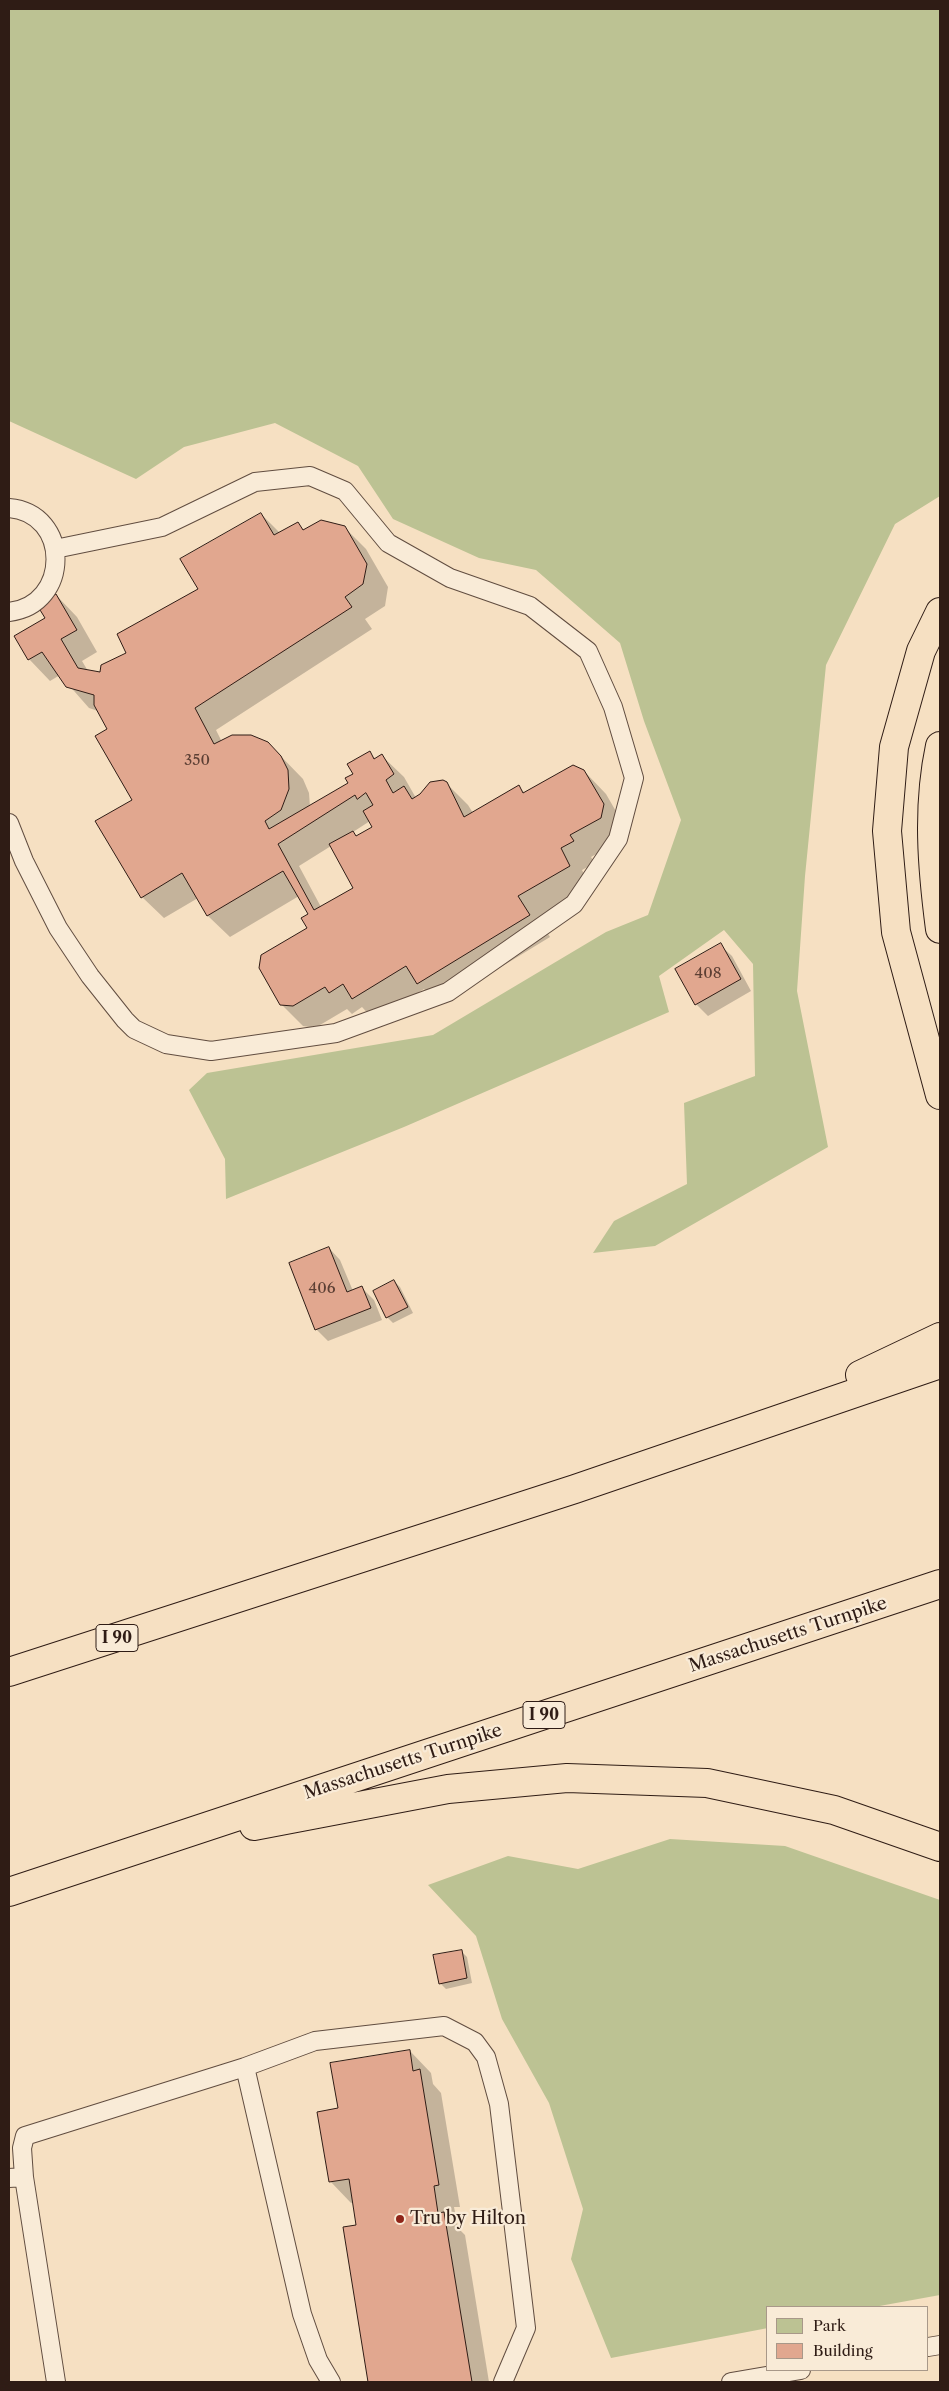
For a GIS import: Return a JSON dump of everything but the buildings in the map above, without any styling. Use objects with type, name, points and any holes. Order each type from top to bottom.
[{"type":"highway","points":[[940,612],[920,651],[894,747],[887,831],[896,932],[940,1094]]},
{"type":"highway","points":[[940,746],[933,778],[931,858],[940,929]]},
{"type":"highway","name":"I 90","points":[[9,1672],[566,1492],[739,1433],[938,1348]]},
{"type":"highway","name":"Massachusetts Turnpike","points":[[9,1892],[940,1584]]},
{"type":"highway","points":[[147,1847],[448,1789],[567,1778],[707,1783],[834,1810],[940,1847]]},
{"type":"lane","points":[[9,823],[24,861],[58,928],[90,976],[125,1020],[134,1029],[166,1044],[211,1051],[336,1033],[448,992],[574,904],[618,839],[634,778],[613,707],[588,652],[530,606],[450,578],[388,543],[345,491],[310,476],[255,482],[162,527],[55,549]]},
{"type":"lane","points":[[9,508],[31,515],[44,526],[53,541],[56,558],[54,575],[46,591],[34,604],[18,611],[9,612]]},
{"type":"lane","points":[[56,2382],[16,2178],[25,2136],[245,2067],[315,2042],[444,2026],[475,2042],[486,2058],[499,2104],[526,2328],[503,2382]]},
{"type":"lane","points":[[245,2067],[302,2314],[318,2360],[331,2382]]},
{"type":"lane","points":[[731,2382],[795,2371]]},
{"type":"green space","points":[[9,9],[940,9],[940,496],[895,524],[826,665],[805,876],[797,991],[828,1147],[655,1246],[593,1253],[614,1221],[687,1184],[684,1103],[755,1076],[753,964],[724,930],[659,976],[669,1012],[404,1127],[226,1199],[225,1159],[189,1090],[207,1073],[433,1035],[606,932],[648,915],[681,820],[644,721],[620,643],[536,570],[479,558],[393,519],[358,466],[275,423],[184,447],[136,479],[9,421]]},
{"type":"green space","points":[[670,1839],[785,1846],[940,1900],[940,2295],[880,2306],[766,2306],[766,2328],[611,2358],[571,2259],[583,2209],[549,2103],[502,2019],[476,1936],[428,1885],[508,1856],[578,1869]]},
{"type":"place","name":"Tru by Hilton","points":[[400,2219]]}]
